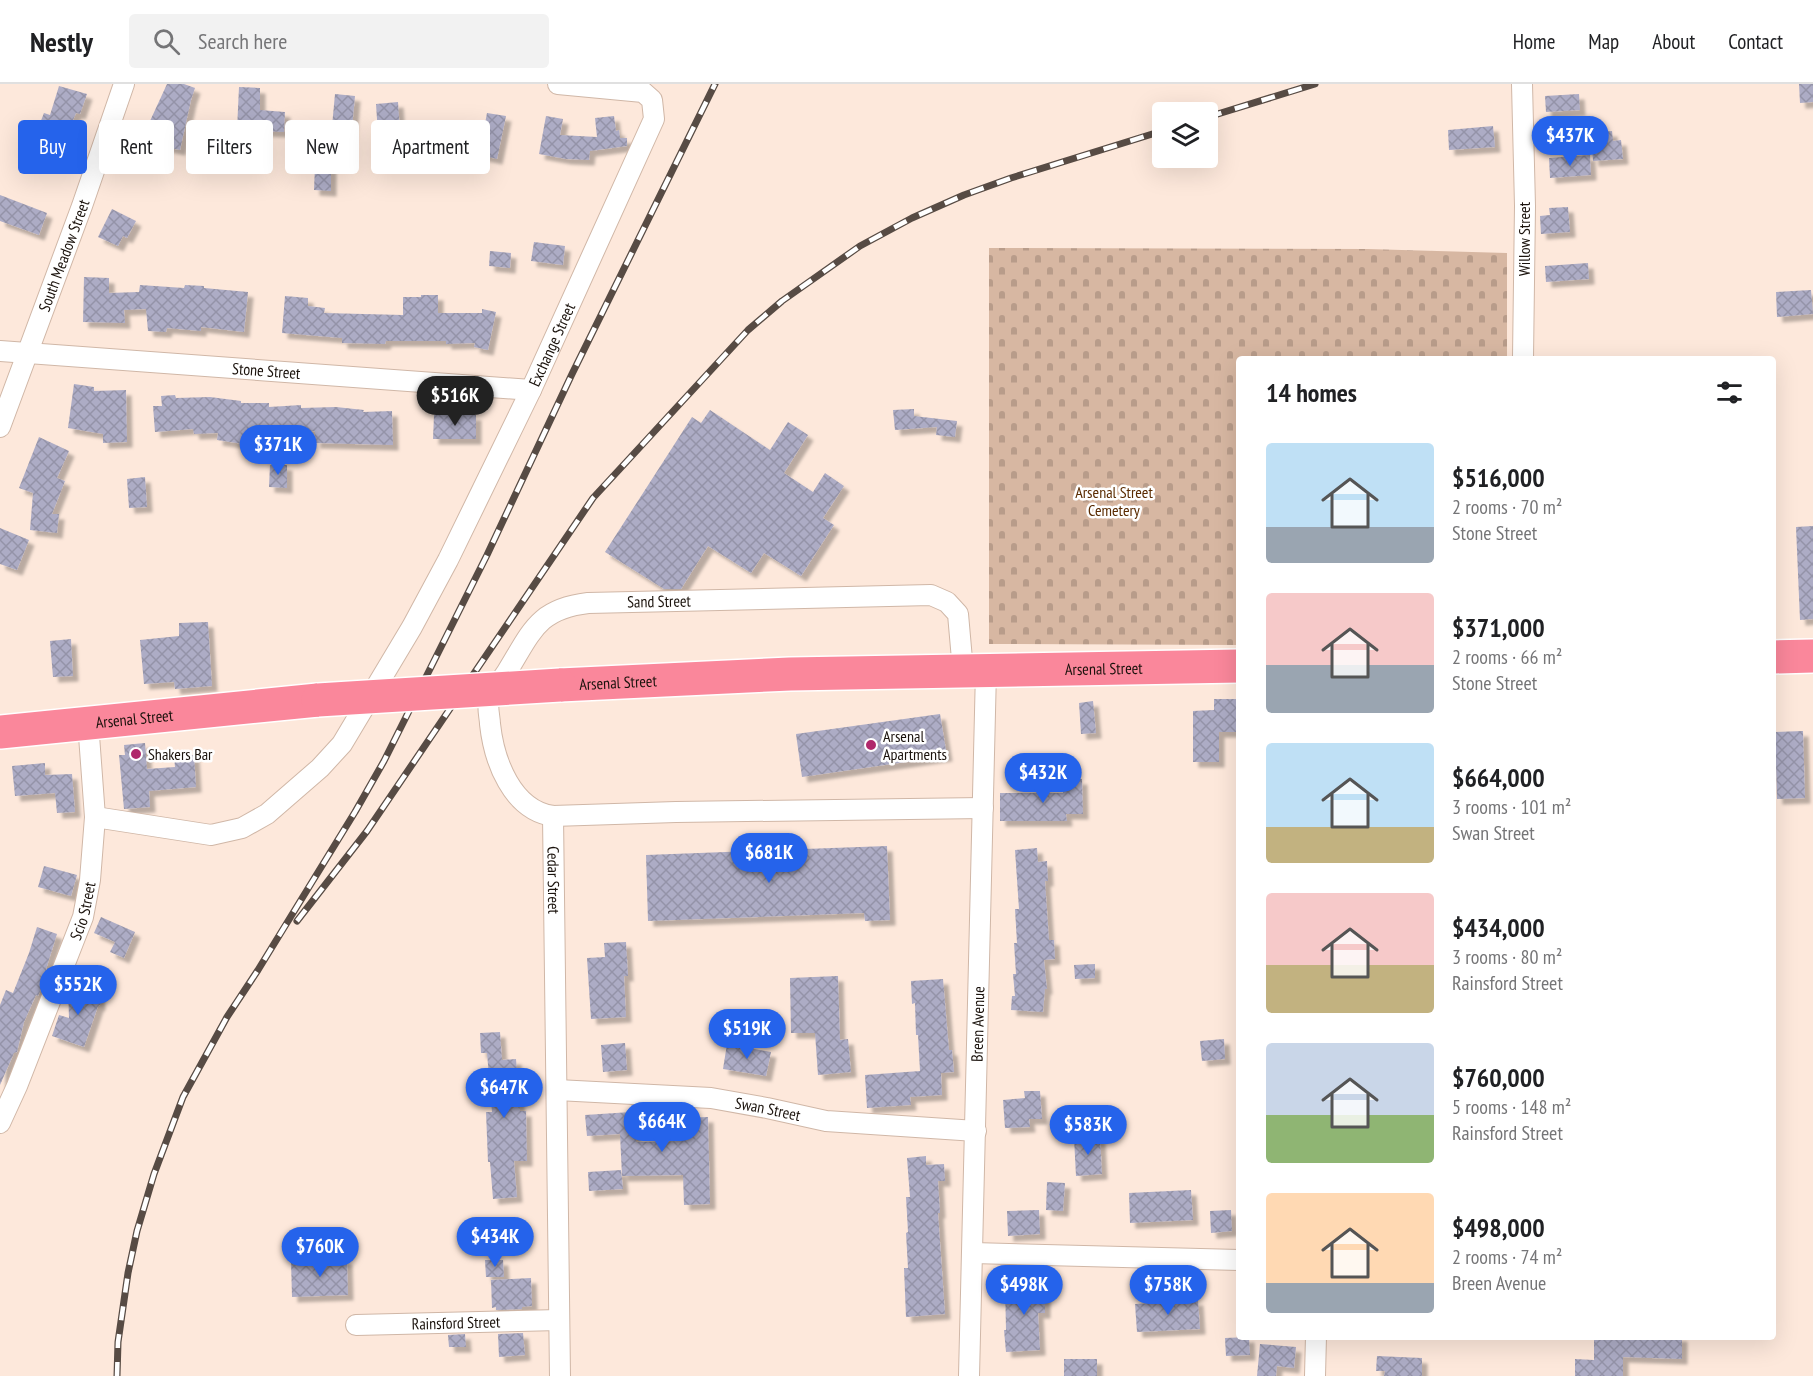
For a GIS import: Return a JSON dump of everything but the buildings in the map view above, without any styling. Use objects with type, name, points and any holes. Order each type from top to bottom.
[{"type":"highway","points":[[1776,657],[1813,656]]},
{"type":"highway","name":"Arsenal Street","points":[[0,732],[318,700],[560,685],[790,674],[1236,666]]},
{"type":"street","name":"South Meadow Street","points":[[0,427],[82,206],[124,84]]},
{"type":"street","name":"Willow Street","points":[[1522,84],[1523,356]]},
{"type":"street","name":"Exchange Street","points":[[95,817],[211,835],[242,828],[267,814],[320,768],[342,744],[412,627],[448,560],[531,390],[654,119],[652,100],[643,92],[566,85]]},
{"type":"street","name":"Stone Street","points":[[0,351],[531,390]]},
{"type":"street","name":"Sand Street","points":[[553,816],[528,807],[506,780],[492,743],[488,703],[532,630],[550,613],[570,605],[931,595],[947,602],[958,614],[974,671]]},
{"type":"street","name":"Breen Avenue","points":[[969,1376],[983,808],[974,671]]},
{"type":"street","name":"Scio Street","points":[[0,1122],[18,1086],[83,917],[90,880],[95,817],[88,722]]},
{"type":"street","points":[[553,816],[983,808]]},
{"type":"street","name":"Cedar Street","points":[[553,816],[560,1376]]},
{"type":"street","name":"Swan Street","points":[[557,1090],[711,1098],[826,1121],[976,1131]]},
{"type":"street","points":[[973,1253],[1236,1260]]},
{"type":"street","name":"Rainsford Street","points":[[356,1325],[559,1320]]},
{"type":"street","points":[[1315,1376],[1316,1340]]},
{"type":"green space","name":"Arsenal Street Cemetery","points":[[989,248],[1367,249],[1507,253],[1507,356],[1236,356],[1236,645],[989,644]]},
{"type":"railway","points":[[117,1376],[118,1342],[137,1231],[154,1174],[183,1097],[227,1017],[355,812],[384,761],[487,555],[572,374],[715,84]]},
{"type":"railway","points":[[1218,114],[1315,84]]},
{"type":"railway","points":[[297,921],[367,831],[593,498],[748,330],[782,301],[860,246],[912,218],[964,195],[1011,178],[1152,134]]},
{"type":"place","name":"Arsenal Apartments","points":[[871,745]]},
{"type":"place","name":"Shakers Bar","points":[[136,754]]}]
